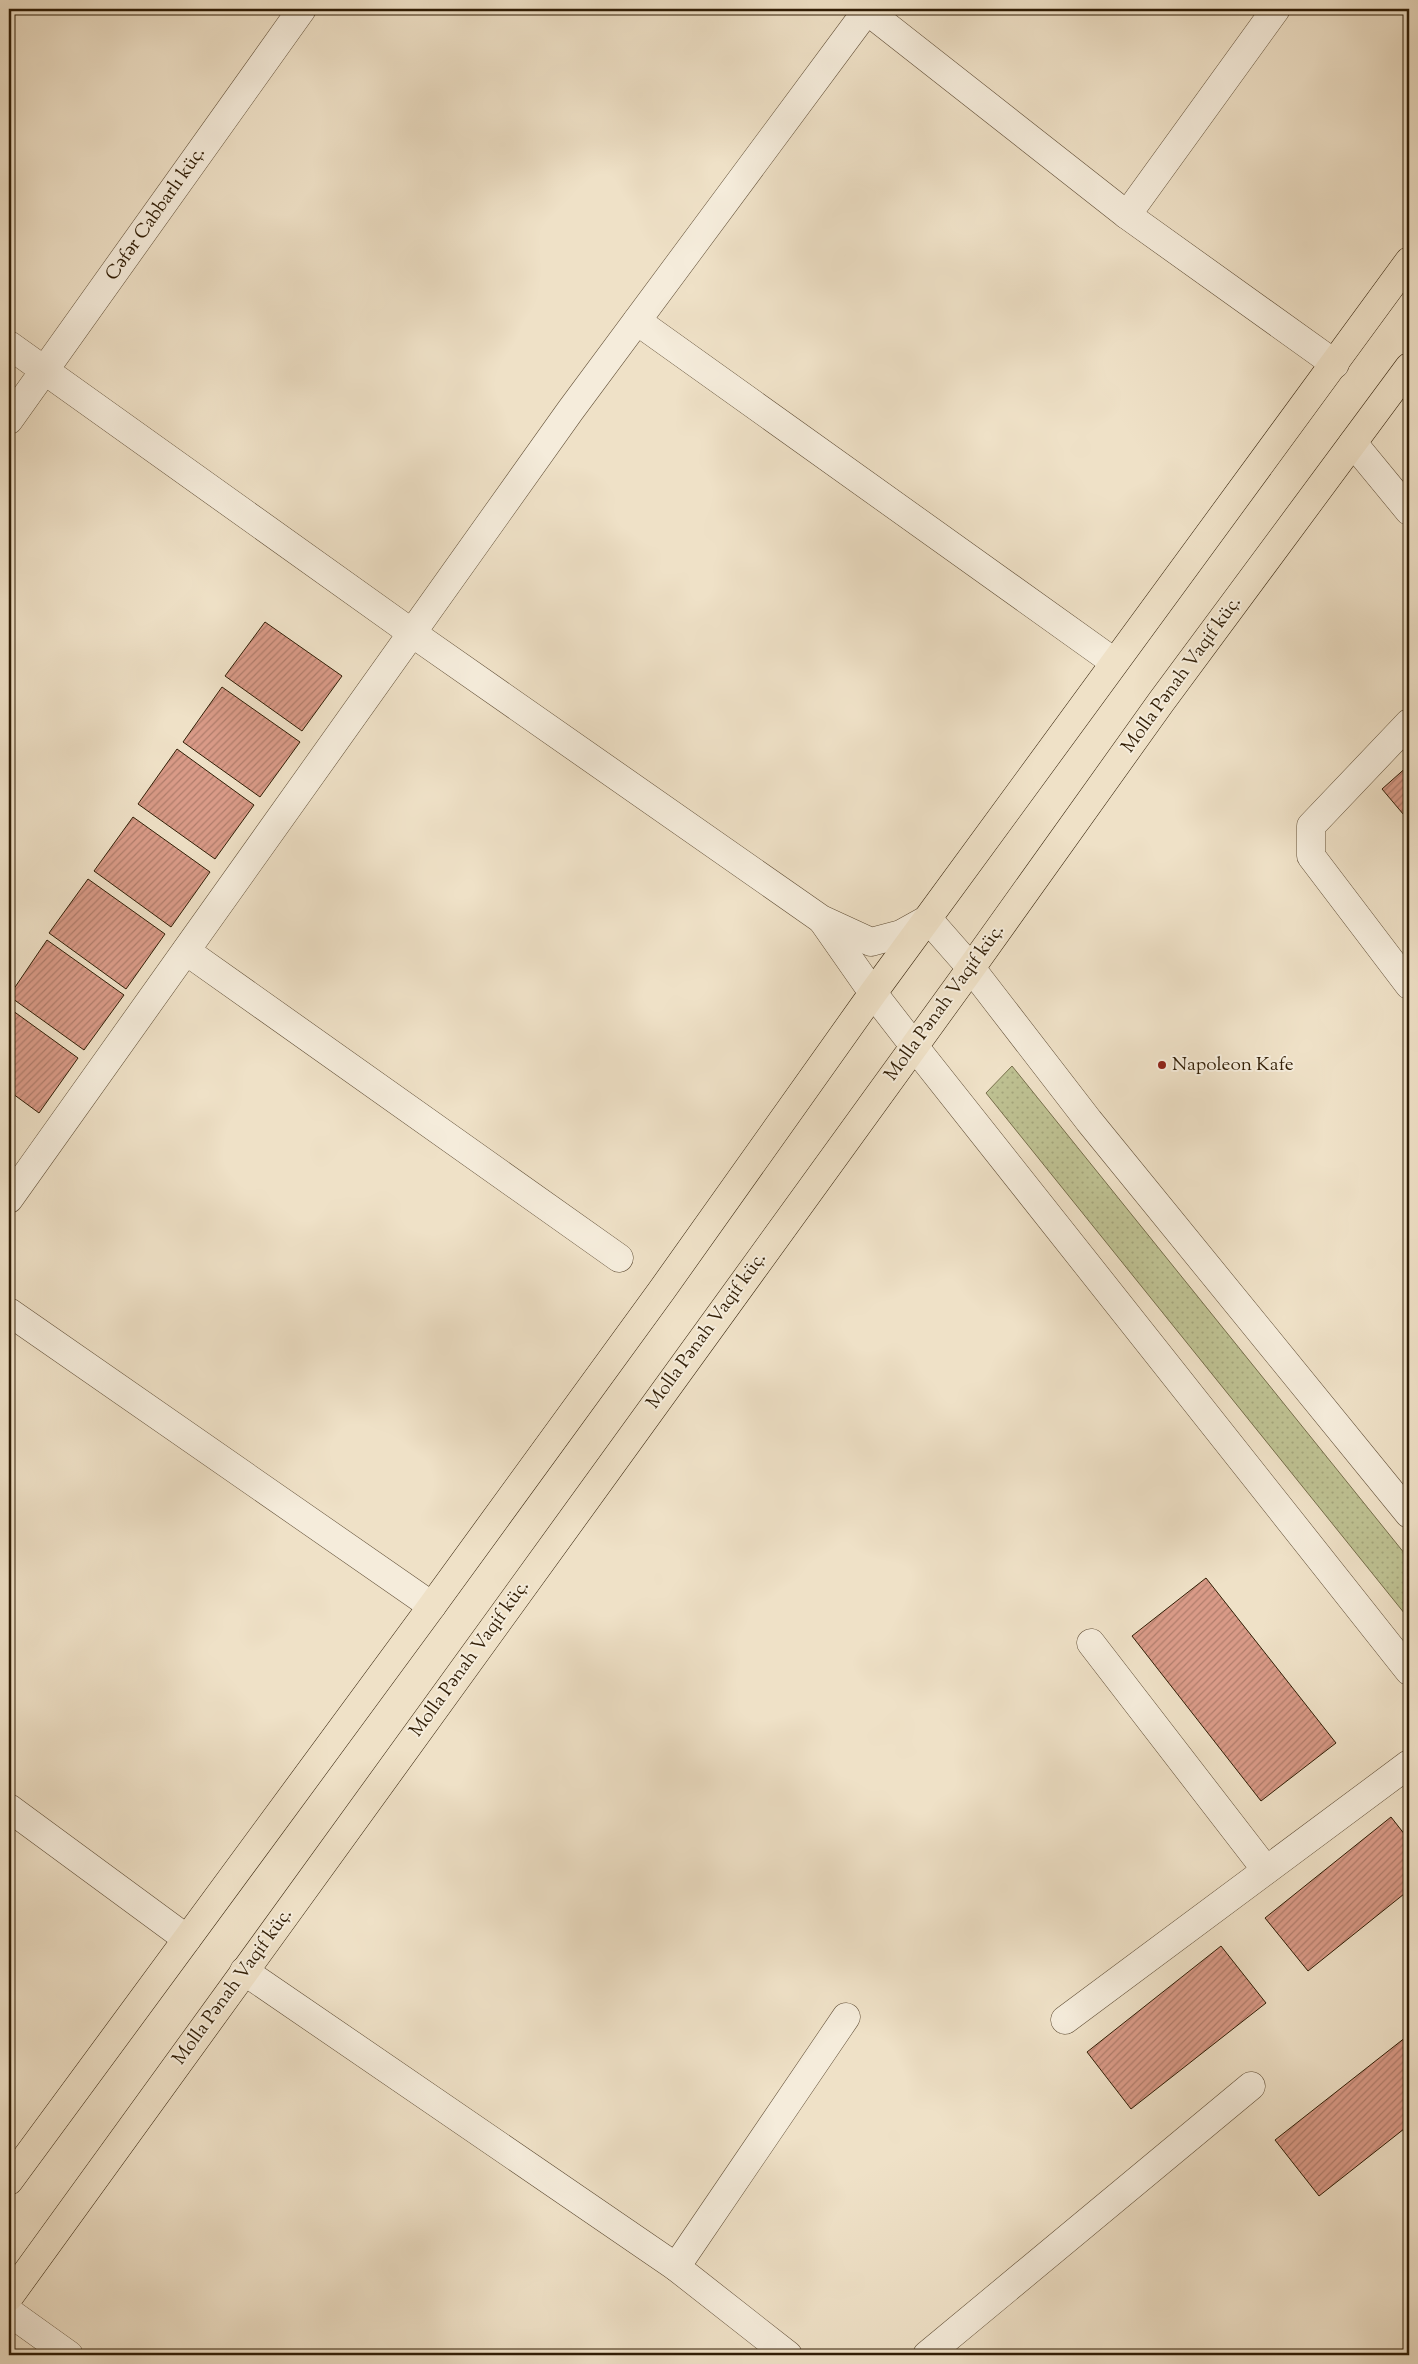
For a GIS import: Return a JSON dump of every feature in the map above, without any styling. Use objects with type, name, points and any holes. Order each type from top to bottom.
[{"type":"main road","points":[[9,2181],[432,1606],[662,1290],[873,993],[1409,261]]},
{"type":"main road","name":"Molla Pənah Vaqif küç.","points":[[9,2298],[971,968],[1161,702],[1409,367]]},
{"type":"street","name":"Cəfər Cabbarlı küç.","points":[[9,420],[302,9]]},
{"type":"street","points":[[9,1199],[412,633],[637,321],[866,9],[1127,215],[1335,364]]},
{"type":"street","points":[[1127,215],[1276,9]]},
{"type":"street","points":[[637,321],[1114,662]]},
{"type":"street","points":[[9,345],[412,633],[821,919],[871,942],[901,934],[928,918],[971,968],[1089,1121],[1409,1514]]},
{"type":"street","points":[[1353,444],[1409,511]]},
{"type":"street","points":[[1409,723],[1310,826],[1312,856],[1409,985]]},
{"type":"street","points":[[821,919],[873,993],[914,1046],[1409,1671]]},
{"type":"street","points":[[186,951],[619,1258]]},
{"type":"street","points":[[9,1312],[432,1606]]},
{"type":"street","points":[[1092,1643],[1266,1870]]},
{"type":"street","points":[[1065,2020],[1409,1764]]},
{"type":"street","points":[[9,1808],[187,1939]]},
{"type":"street","points":[[244,1971],[676,2267],[788,2355]]},
{"type":"street","points":[[676,2267],[846,2017]]},
{"type":"street","points":[[928,2355],[1251,2086]]},
{"type":"street","points":[[9,2312],[69,2355]]},
{"type":"green space","points":[[1012,1066],[1409,1559],[1409,1619],[986,1093]]},
{"type":"building","points":[[265,622],[342,676],[302,731],[225,676]]},
{"type":"building","points":[[222,687],[300,742],[260,797],[183,742]]},
{"type":"building","points":[[177,749],[254,805],[215,859],[138,804]]},
{"type":"building","points":[[1409,765],[1409,821],[1382,789]]},
{"type":"building","points":[[133,817],[210,872],[171,927],[94,871]]},
{"type":"building","points":[[88,879],[165,934],[126,989],[49,933]]},
{"type":"building","points":[[47,940],[124,995],[84,1050],[9,996]]},
{"type":"building","points":[[9,1008],[78,1058],[39,1113],[9,1091]]},
{"type":"building","points":[[1206,1578],[1336,1743],[1261,1801],[1132,1636]]},
{"type":"building","points":[[1391,1817],[1409,1840],[1409,1890],[1308,1971],[1265,1918]]},
{"type":"building","points":[[1221,1946],[1266,2003],[1131,2109],[1087,2052]]},
{"type":"building","points":[[1406,2037],[1409,2041],[1409,2125],[1319,2196],[1275,2140]]},
{"type":"place","name":"Napoleon Kafe","points":[[1162,1065]]}]
